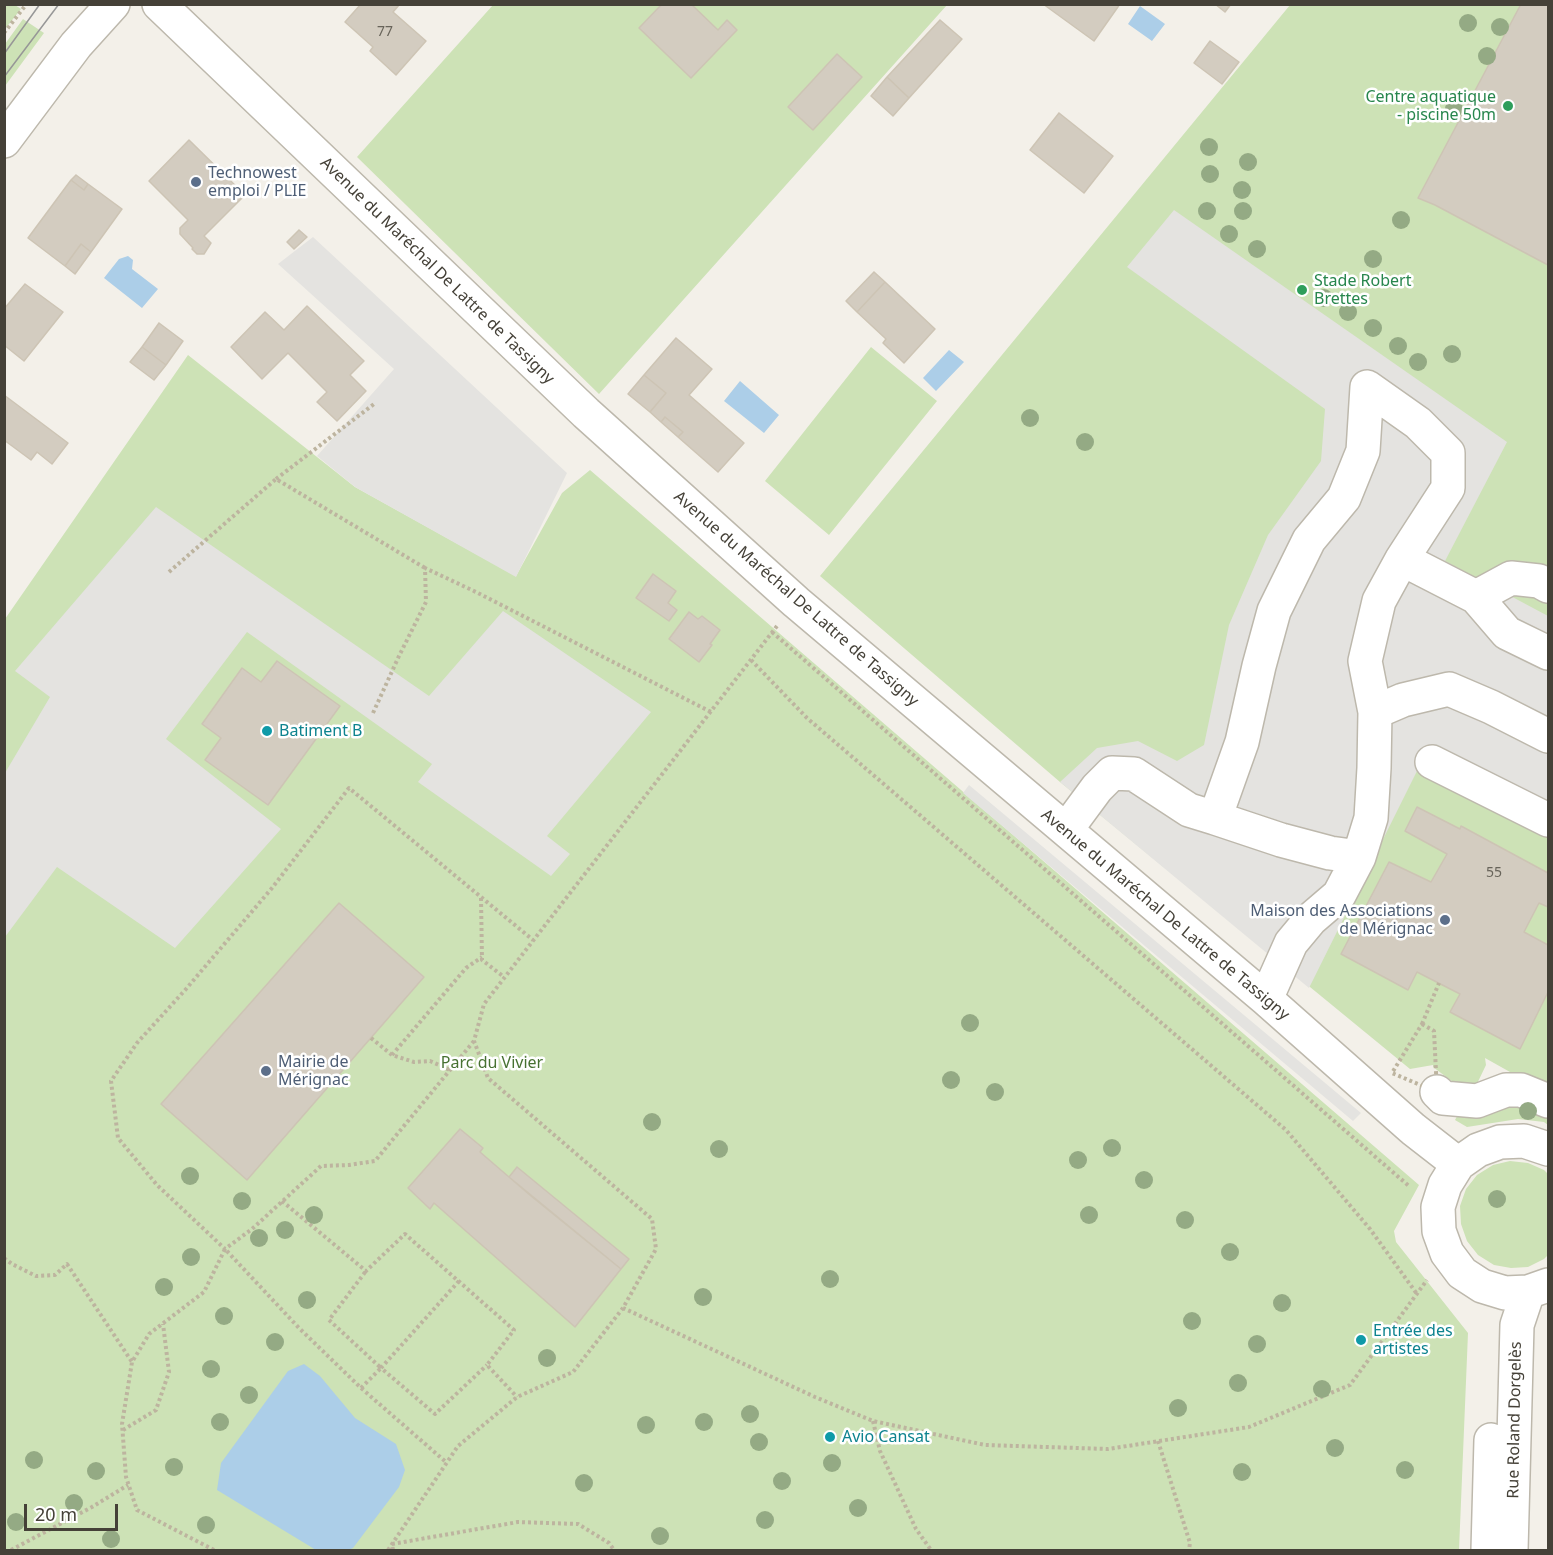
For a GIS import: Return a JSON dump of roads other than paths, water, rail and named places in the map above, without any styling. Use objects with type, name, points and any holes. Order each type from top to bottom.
[{"type":"street","points":[[4,141],[76,45],[113,4]]},
{"type":"street","name":"Avenue du Maréchal De Lattre de Tassigny","points":[[159,4],[586,413],[796,602],[1266,999],[1413,1129],[1458,1164]]},
{"type":"street","points":[[1215,818],[1242,742],[1274,611],[1309,540],[1344,498],[1363,451],[1367,387],[1418,423],[1448,453],[1448,488],[1402,559],[1379,601],[1365,661],[1376,712],[1371,818],[1359,857],[1339,895],[1311,919],[1291,943],[1266,999]]},
{"type":"street","points":[[1402,559],[1476,597],[1507,633],[1548,653]]},
{"type":"street","points":[[1476,597],[1511,578],[1539,580],[1548,586]]},
{"type":"street","points":[[1376,712],[1403,700],[1449,689],[1491,706],[1548,736]]},
{"type":"street","points":[[1432,762],[1548,820]]},
{"type":"street","points":[[1066,830],[1097,788],[1113,773],[1134,774],[1189,810],[1320,851],[1359,857]]},
{"type":"street","points":[[1437,1092],[1443,1098],[1477,1101],[1506,1090],[1521,1090],[1548,1101]]},
{"type":"street","points":[[1525,1290],[1482,1286],[1462,1273],[1447,1253],[1439,1231],[1438,1207],[1445,1185],[1458,1164],[1478,1150],[1500,1142],[1524,1141],[1548,1149]]},
{"type":"street","name":"Rue Roland Dorgelès","points":[[1488,1551],[1495,1323],[1525,1290]]},
{"type":"street","name":"Rue Roland Dorgelès","points":[[1512,1551],[1517,1325],[1525,1290]]},
{"type":"water","points":[[1140,6],[1165,24],[1152,41],[1128,24]]},
{"type":"water","points":[[128,256],[133,260],[132,269],[158,289],[142,308],[104,278],[119,259]]},
{"type":"water","points":[[949,350],[964,362],[936,391],[923,378]]},
{"type":"water","points":[[740,381],[779,415],[764,433],[724,401]]},
{"type":"water","points":[[304,1364],[320,1376],[355,1418],[396,1444],[405,1470],[399,1487],[353,1548],[348,1550],[316,1550],[217,1490],[221,1463],[288,1371]]},
{"type":"tram line","points":[[4,54],[40,4]]},
{"type":"tram line","points":[[4,77],[59,4]]},
{"type":"place","name":"Centre aquatique - piscine 50m","points":[[1508,106]]},
{"type":"place","name":"Technowest emploi / PLIE","points":[[196,182]]},
{"type":"place","name":"Stade Robert Brettes","points":[[1302,290]]},
{"type":"place","name":"Batiment B","points":[[267,731]]},
{"type":"place","name":"Maison des Associations de Mérignac","points":[[1445,920]]},
{"type":"place","name":"Mairie de Mérignac","points":[[266,1071]]},
{"type":"place","name":"Entrée des artistes","points":[[1361,1340]]},
{"type":"place","name":"Avio Cansat","points":[[830,1437]]},
{"type":"park label","name":"Parc du Vivier","points":[[492,1063]]}]
